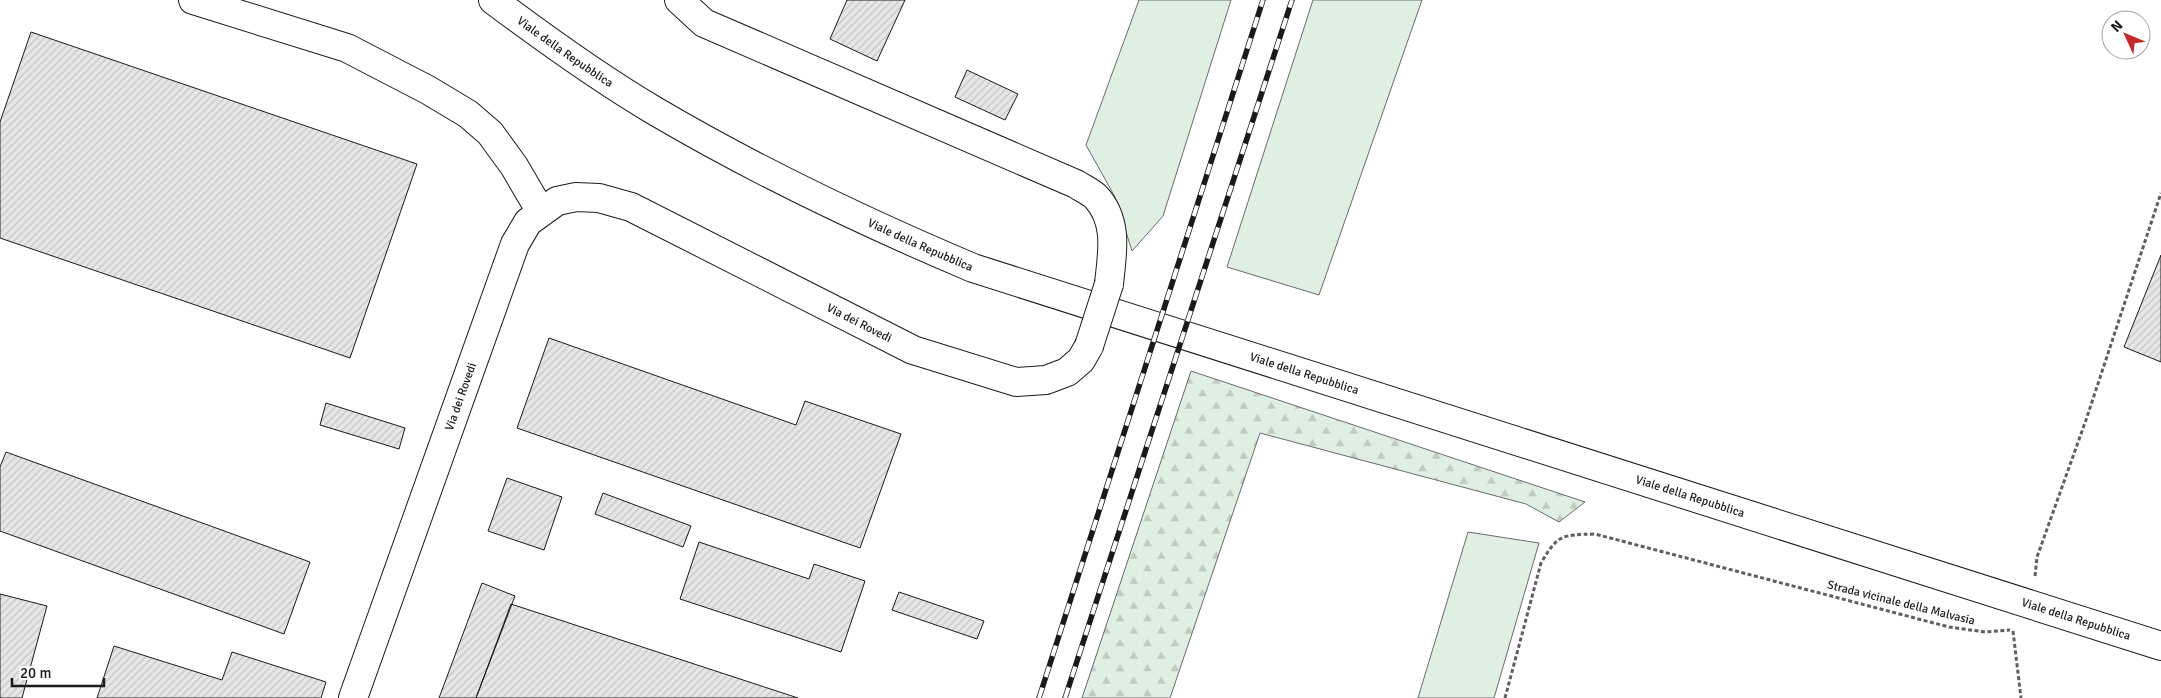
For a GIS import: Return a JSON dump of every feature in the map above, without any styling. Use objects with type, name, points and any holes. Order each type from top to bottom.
[{"type":"street","points":[[193,0],[347,48],[428,90],[468,114],[490,133],[514,166],[541,212]]},
{"type":"street","name":"Viale della Repubblica","points":[[493,0],[582,64],[645,105],[741,160],[822,202],[973,268],[2161,646]]},
{"type":"street","name":"Via dei Rovedi","points":[[353,698],[515,244],[528,222],[557,201],[576,198],[599,198],[631,207],[913,350],[1016,382],[1046,380],[1067,372],[1080,360],[1089,346],[1108,284],[1113,242],[1110,217],[1095,197],[1076,184],[704,24],[679,0]]},
{"type":"path","points":[[2021,698],[2013,630],[2023,620],[2032,604],[2038,557],[2086,420],[2161,193]]},
{"type":"path","name":"Strada vicinale della Malvasia","points":[[1505,698],[1540,563],[1552,545],[1566,535],[1595,534],[1949,627],[1985,632],[2013,630]]},
{"type":"green space","points":[[1139,0],[1231,0],[1163,216],[1132,251],[1115,197],[1086,145]]},
{"type":"green space","points":[[1313,0],[1422,0],[1319,295],[1227,267]]},
{"type":"green space","points":[[1191,371],[1585,502],[1559,522],[1526,504],[1260,433],[1170,698],[1082,698]]},
{"type":"green space","points":[[1468,532],[1539,543],[1494,698],[1418,698]]},
{"type":"building","points":[[847,0],[905,0],[877,61],[830,39]]},
{"type":"building","points":[[31,32],[417,164],[350,358],[0,238],[0,122]]},
{"type":"building","points":[[967,70],[1018,94],[1005,120],[955,97]]},
{"type":"building","points":[[2161,255],[2161,362],[2124,347]]},
{"type":"building","points":[[549,338],[796,425],[805,401],[901,434],[860,548],[517,428]]},
{"type":"building","points":[[326,403],[405,428],[399,449],[320,425]]},
{"type":"building","points":[[6,452],[310,562],[284,634],[0,531],[0,467]]},
{"type":"building","points":[[507,478],[562,497],[544,550],[488,531]]},
{"type":"building","points":[[603,493],[691,526],[683,547],[595,514]]},
{"type":"building","points":[[699,542],[809,579],[814,564],[865,581],[841,652],[680,599]]},
{"type":"building","points":[[482,583],[515,596],[476,698],[439,698]]},
{"type":"building","points":[[899,592],[984,621],[977,639],[892,610]]},
{"type":"building","points":[[0,594],[47,606],[22,698],[0,698]]},
{"type":"building","points":[[511,604],[798,698],[476,698]]},
{"type":"building","points":[[114,646],[222,680],[232,652],[326,682],[321,698],[97,698]]},
{"type":"railway","points":[[1039,698],[1263,0]]},
{"type":"railway","points":[[1065,698],[1292,0]]}]
